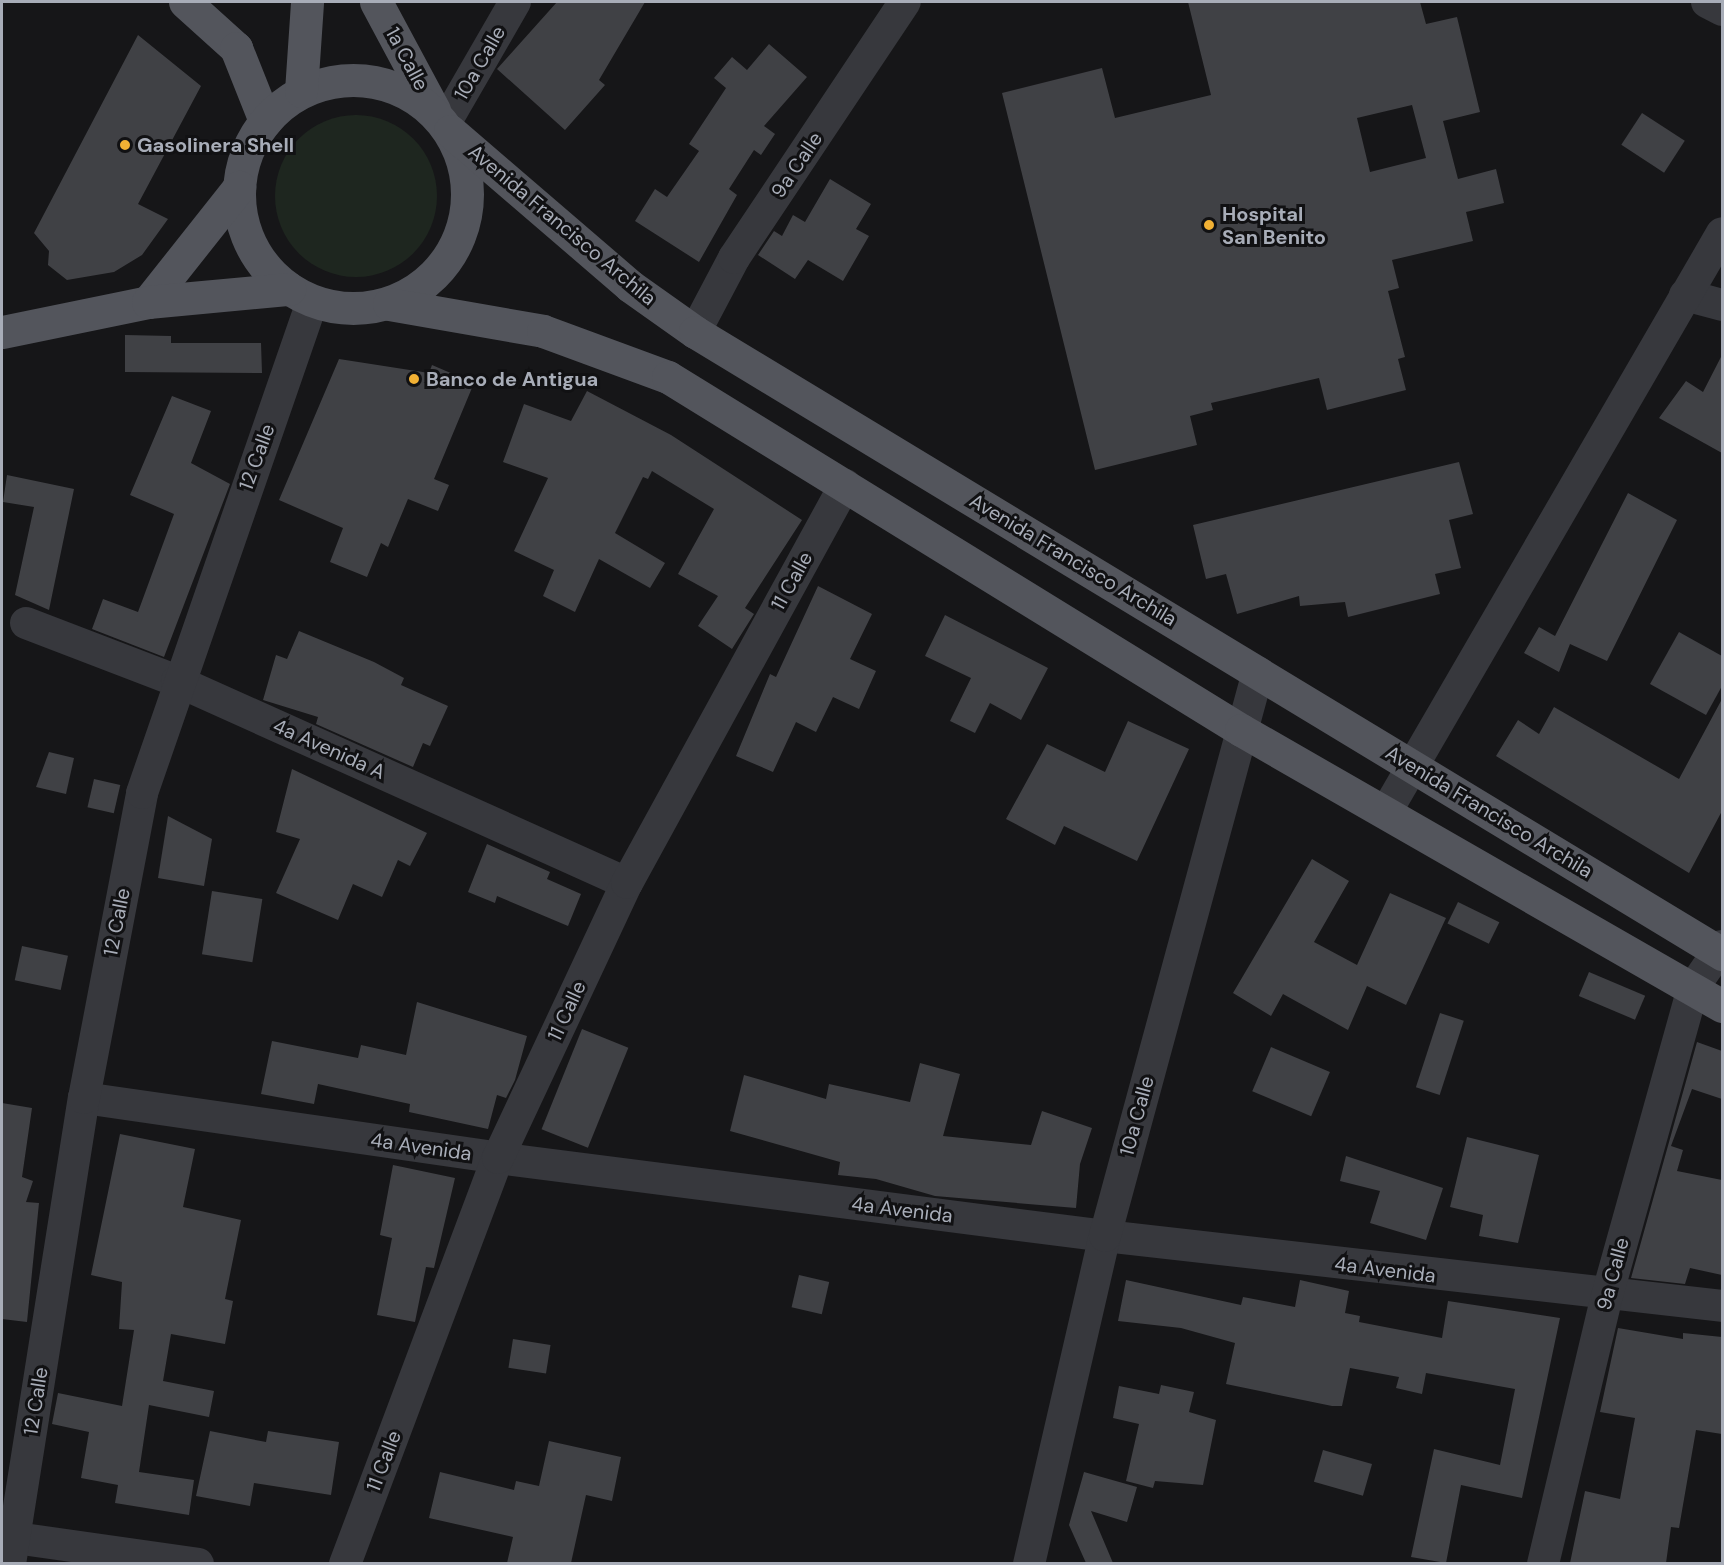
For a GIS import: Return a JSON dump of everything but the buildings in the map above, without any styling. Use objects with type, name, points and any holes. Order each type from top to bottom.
[{"type":"main road","points":[[185,2],[237,48],[265,121]]},
{"type":"main road","points":[[301,296],[250,245],[239,187],[248,148],[265,121],[301,91],[307,2]]},
{"type":"main road","name":"1a Calle","points":[[376,2],[462,156],[468,201],[456,246],[429,282],[389,304]]},
{"type":"main road","name":"Avenida Francisco Archila","points":[[301,91],[359,79],[415,97],[630,286],[695,332],[1722,951]]},
{"type":"main road","points":[[148,302],[239,187]]},
{"type":"main road","points":[[2,332],[148,302],[301,296],[346,309],[389,304],[543,331],[637,363],[845,485],[1241,730],[1722,1006]]},
{"type":"street","name":"10a Calle","points":[[444,124],[515,2]]},
{"type":"street","name":"9a Calle","points":[[695,332],[734,258],[905,2]]},
{"type":"street","points":[[1707,2],[1722,10]]},
{"type":"street","points":[[1386,812],[1722,233]]},
{"type":"street","points":[[1685,295],[1722,305]]},
{"type":"street","name":"12 Calle","points":[[9,1545],[84,1098],[142,793],[301,296]]},
{"type":"street","name":"11 Calle","points":[[345,1563],[498,1158],[627,883],[845,485]]},
{"type":"street","name":"4a Avenida A","points":[[26,623],[177,681],[627,883]]},
{"type":"street","name":"10a Calle","points":[[1029,1563],[1105,1236],[1258,672]]},
{"type":"street","points":[[1693,988],[1722,951]]},
{"type":"street","name":"9a Calle","points":[[1543,1563],[1607,1296],[1693,988]]},
{"type":"street","name":"4a Avenida","points":[[84,1098],[498,1158],[1105,1236],[1607,1296],[1722,1306]]},
{"type":"street","points":[[9,1545],[198,1563]]},
{"type":"shaded area","points":[[356,115],[387,121],[413,139],[431,165],[437,196],[431,227],[413,253],[387,271],[356,277],[325,271],[299,253],[281,227],[275,196],[281,165],[299,139],[325,121]]},
{"type":"place","name":"Gasolinera Shell","points":[[125,145]]},
{"type":"place","name":"Hospital San Benito","points":[[1209,225]]},
{"type":"place","name":"Banco de Antigua","points":[[414,379]]}]
